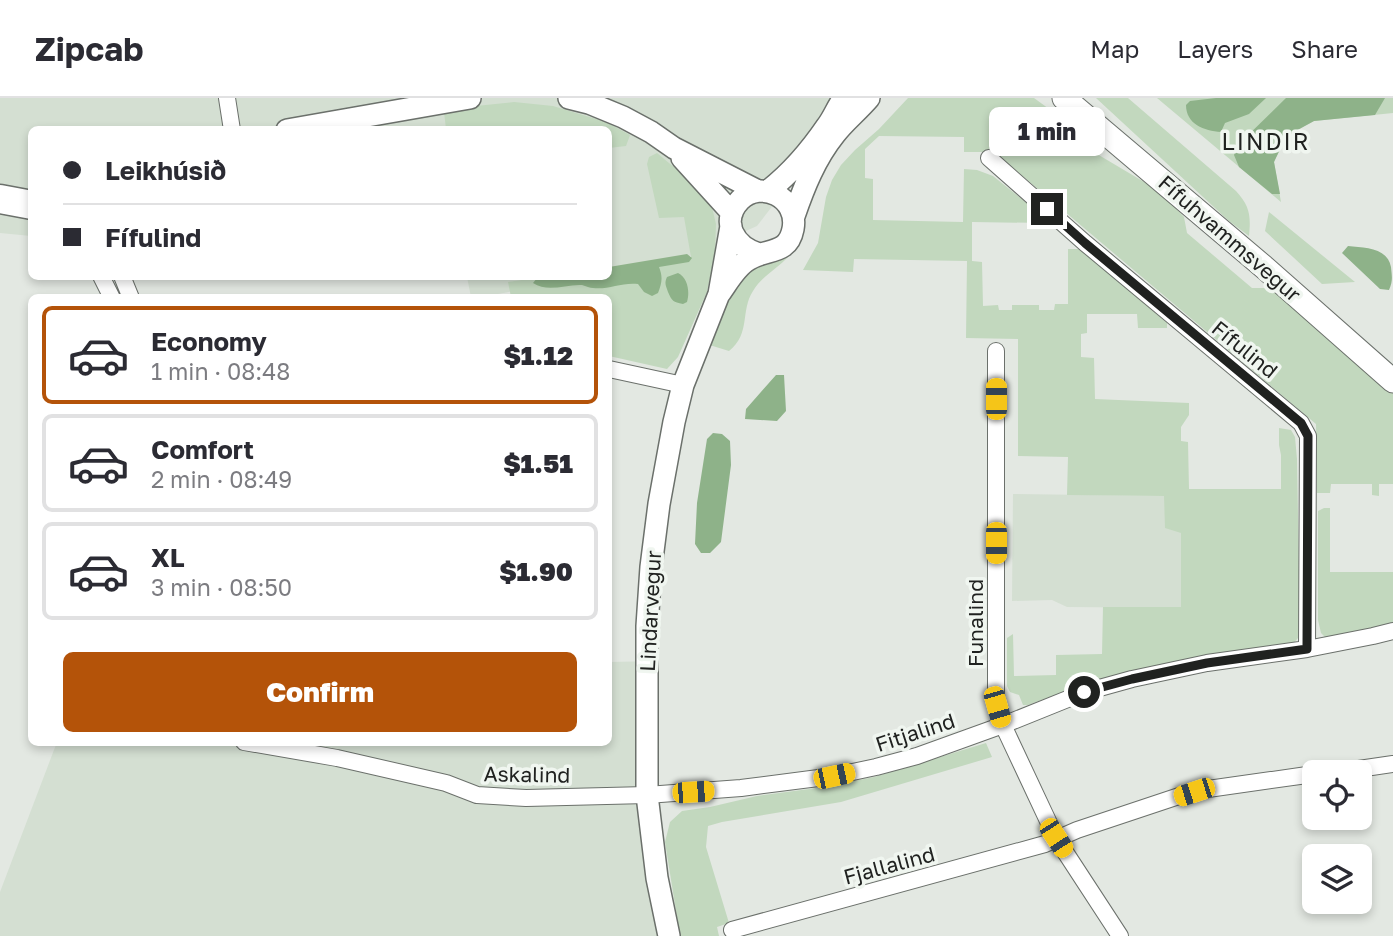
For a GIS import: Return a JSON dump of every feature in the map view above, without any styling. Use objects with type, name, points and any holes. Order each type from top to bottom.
[{"type":"highway","points":[[0,199],[28,204]]},
{"type":"main road","name":"Fífuhvammsvegur","points":[[1064,98],[1265,268],[1393,381]]},
{"type":"street","points":[[227,98],[231,126]]},
{"type":"street","points":[[310,126],[470,98]]},
{"type":"street","points":[[569,98],[624,117],[674,149],[763,191],[777,194],[785,200],[794,216]]},
{"type":"street","points":[[844,98],[829,124],[788,175],[763,191],[750,193],[736,205],[732,220],[734,236],[749,251],[769,253],[786,244],[815,162],[836,132],[869,98]]},
{"type":"street","points":[[674,149],[732,220]]},
{"type":"street","name":"Fífulind","points":[[989,158],[1085,243],[1301,423],[1308,436],[1307,649]]},
{"type":"street","name":"Lindarvegur","points":[[669,936],[657,878],[647,795],[647,626],[651,567],[674,422],[683,385],[719,294],[732,220]]},
{"type":"street","name":"Lindarvegur","points":[[719,294],[741,265],[760,254]]},
{"type":"street","name":"Funalind","points":[[996,351],[996,694],[1003,725]]},
{"type":"street","points":[[612,370],[683,385]]},
{"type":"street","name":"Fitjalind","points":[[647,795],[741,788],[834,776],[877,767],[1003,725],[1084,692],[1132,679],[1207,663],[1307,649],[1393,631]]},
{"type":"street","points":[[1003,725],[1056,838],[1119,936]]},
{"type":"street","name":"Askalind","points":[[267,746],[337,758],[446,783],[477,795],[526,798],[647,795]]},
{"type":"street","points":[[1372,767],[1393,764]]},
{"type":"street","name":"Fjallalind","points":[[732,930],[1045,844],[1077,830],[1194,792],[1302,776]]},
{"type":"shaded area","points":[[0,98],[856,98],[757,226],[690,256],[612,271],[612,126],[28,126],[28,236],[0,233]]},
{"type":"shaded area","points":[[468,280],[570,280],[498,294],[470,294]]},
{"type":"shaded area","points":[[1013,494],[1164,496],[1181,533],[1181,608],[1067,607],[1052,600],[1012,601]]},
{"type":"shaded area","points":[[657,661],[654,760],[662,862],[677,936],[0,936],[0,892],[55,746],[612,746],[612,662]]},
{"type":"green space","points":[[908,98],[1034,98],[1056,114],[1074,137],[1092,151],[1161,192],[1184,217],[1187,233],[1252,288],[1272,288],[1393,393],[1393,484],[1379,484],[1379,496],[1372,495],[1372,484],[1331,484],[1330,493],[1317,493],[1316,424],[994,152],[964,152],[964,137],[879,136],[865,149],[865,178],[873,179],[873,220],[963,222],[964,169],[993,176],[1043,216],[1044,223],[972,222],[972,261],[982,262],[983,306],[998,305],[999,310],[1012,310],[1012,305],[1039,305],[1039,310],[1054,310],[1055,304],[1068,304],[1068,249],[1082,249],[1167,323],[1167,328],[1138,328],[1137,314],[1087,314],[1087,333],[1081,334],[1081,357],[1094,358],[1095,399],[1189,403],[1189,415],[1181,427],[1181,441],[1188,442],[1189,489],[1281,489],[1279,428],[1291,430],[1295,437],[1297,459],[1300,625],[1298,638],[1292,645],[1162,664],[1097,681],[1028,705],[1023,705],[1019,695],[1010,692],[1007,686],[1007,638],[1013,634],[1014,676],[1056,675],[1056,655],[1102,654],[1103,607],[1181,607],[1181,533],[1165,528],[1164,496],[1067,495],[1068,457],[1018,456],[1018,339],[966,338],[967,261],[854,259],[853,272],[803,270],[818,243],[826,197],[841,165]]},
{"type":"green space","points":[[1096,98],[1128,98],[1236,191],[1248,212],[1249,236],[1229,221]]},
{"type":"green space","points":[[1157,98],[1393,98],[1393,113],[1314,121],[1292,133],[1283,143],[1274,162],[1281,202]]},
{"type":"green space","points":[[1266,98],[1249,114],[1225,123],[1221,132],[1197,125],[1187,112],[1186,105],[1190,101]]},
{"type":"green space","points":[[1286,98],[1385,98],[1375,115],[1314,121],[1292,133],[1283,143],[1274,162],[1280,194],[1272,194],[1239,167],[1234,155],[1238,145]]},
{"type":"green space","points":[[514,102],[553,106],[606,122],[630,135],[626,146],[612,148],[612,126],[446,126],[444,112]]},
{"type":"green space","points":[[657,153],[699,188],[711,203],[716,224],[715,253],[707,292],[678,357],[667,369],[612,357],[612,294],[510,294],[508,282],[612,280],[612,268],[691,257],[684,217],[659,218],[647,164],[649,157]]},
{"type":"green space","points":[[1269,212],[1355,282],[1322,284],[1265,231]]},
{"type":"green space","points":[[798,243],[753,291],[743,330],[736,344],[729,351],[703,343],[738,277],[754,267],[767,265],[781,258]]},
{"type":"green space","points":[[1348,246],[1380,252],[1389,260],[1392,279],[1389,290],[1380,289],[1342,253]]},
{"type":"green space","points":[[687,254],[692,258],[689,262],[659,267],[660,286],[658,293],[652,296],[644,292],[638,284],[591,288],[582,285],[545,287],[533,283],[535,280],[612,280],[612,266]]},
{"type":"green space","points":[[678,273],[684,278],[688,290],[687,302],[683,304],[672,299],[666,285],[667,277]]},
{"type":"green space","points":[[776,375],[784,375],[786,411],[777,421],[745,419],[746,409]]},
{"type":"green space","points":[[713,433],[722,434],[730,441],[731,465],[721,542],[710,553],[701,553],[695,544],[697,503],[707,439]]},
{"type":"green space","points":[[1330,508],[1330,572],[1393,572],[1393,623],[1379,629],[1326,638],[1321,633],[1318,620],[1318,511]]},
{"type":"green space","points":[[986,743],[992,757],[841,802],[708,826],[706,847],[729,923],[717,927],[719,936],[680,936],[665,842],[670,822],[682,811],[874,777]]},
{"type":"district","name":"LINDIR","points":[[1266,141]]},
{"type":"route","points":[[1047,209],[1301,423],[1308,436],[1307,649],[1207,663],[1084,692]]}]
